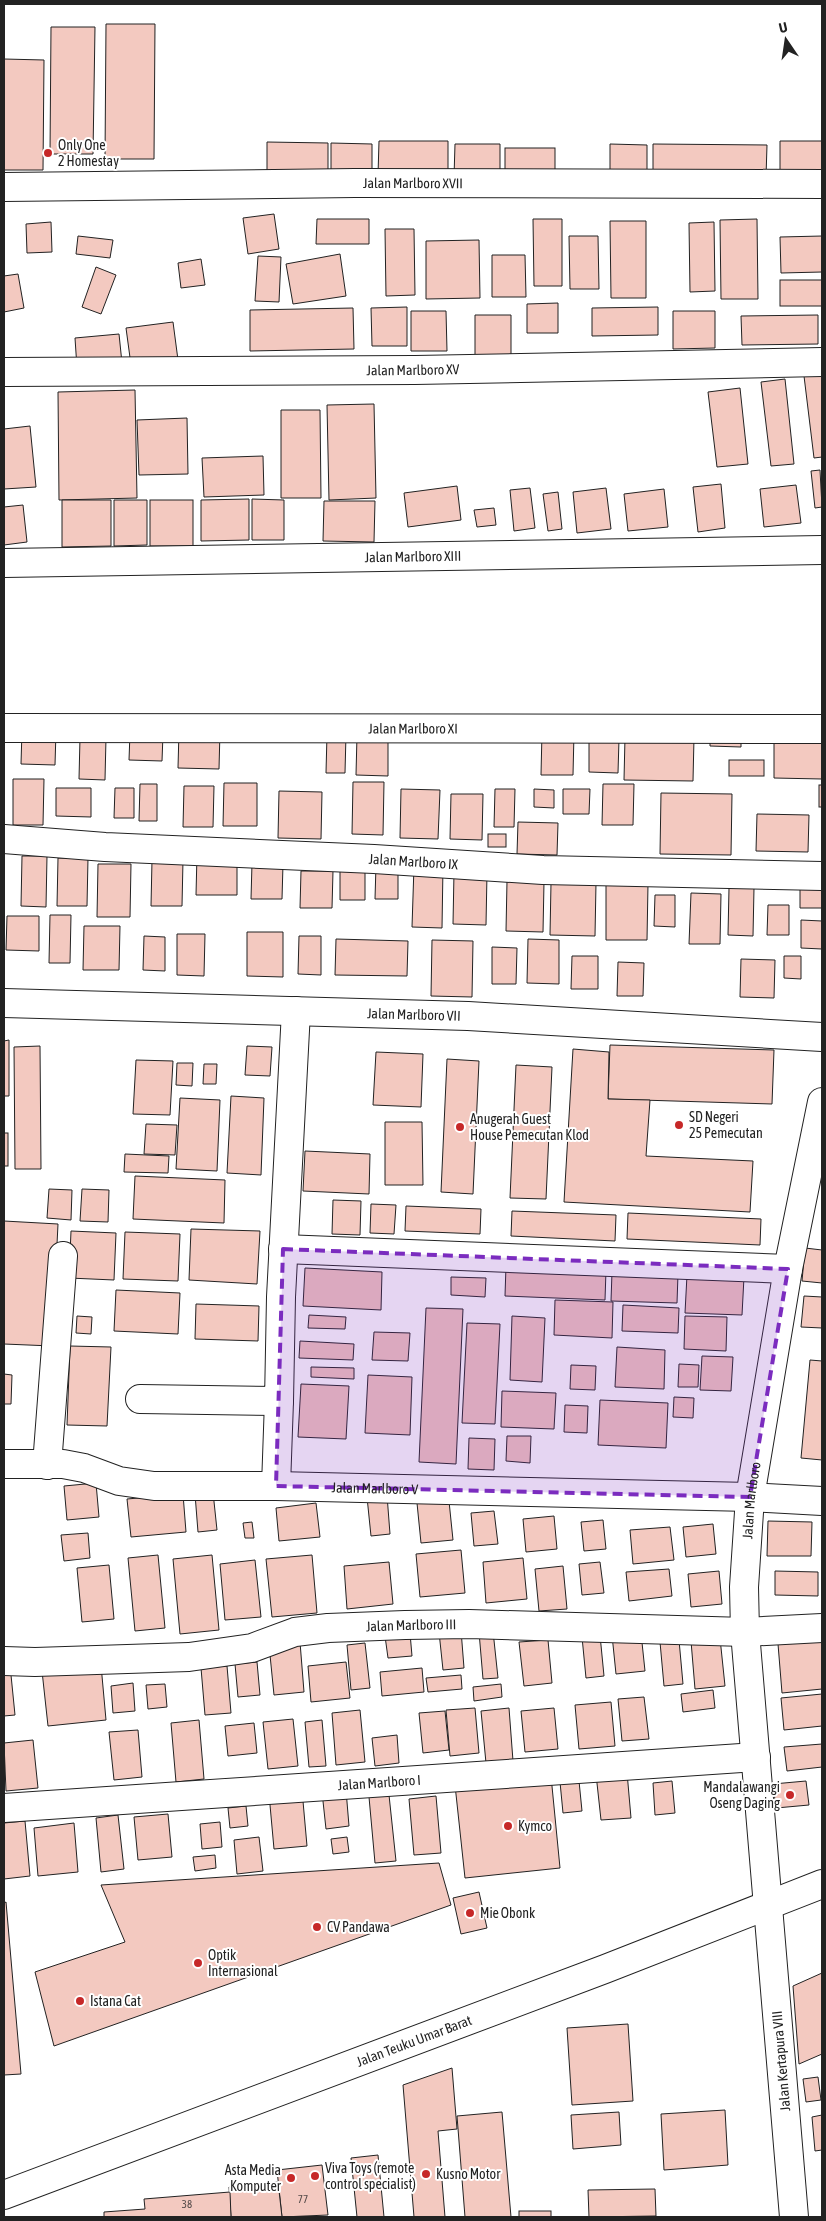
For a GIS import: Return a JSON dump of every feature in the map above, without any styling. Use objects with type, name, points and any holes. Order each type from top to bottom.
[{"type":"main road","name":"Jalan Marlboro XVII","points":[[4,187],[355,183],[822,184]]},
{"type":"main road","name":"Jalan Marlboro XV","points":[[4,372],[414,370],[822,362]]},
{"type":"main road","name":"Jalan Marlboro XIII","points":[[4,563],[822,550]]},
{"type":"main road","name":"Jalan Marlboro XI","points":[[4,728],[822,729]]},
{"type":"main road","name":"Jalan Marlboro IX","points":[[4,839],[105,847],[374,859],[543,870],[822,876]]},
{"type":"main road","name":"Jalan Marlboro VII","points":[[4,1003],[561,1020],[822,1038]]},
{"type":"main road","points":[[276,1486],[284,1249],[296,1011]]},
{"type":"main road","name":"Jalan Marlboro","points":[[767,1905],[745,1632],[744,1587],[750,1497],[788,1269],[811,1204],[822,1102]]},
{"type":"main road","points":[[284,1249],[788,1269]]},
{"type":"main road","points":[[47,1465],[63,1256]]},
{"type":"main road","points":[[140,1399],[279,1402]]},
{"type":"main road","name":"Jalan Marlboro V","points":[[4,1464],[63,1464],[84,1468],[135,1485],[276,1486],[750,1497],[822,1501]]},
{"type":"main road","name":"Jalan Marlboro III","points":[[4,1661],[35,1662],[189,1657],[252,1648],[295,1632],[328,1628],[395,1625],[469,1624],[745,1632],[822,1628]]},
{"type":"main road","name":"Jalan Marlboro I","points":[[4,1808],[756,1757]]},
{"type":"main road","name":"Jalan Teuku Umar Barat","points":[[4,2195],[605,1969],[822,1884]]},
{"type":"main road","name":"Jalan Kertapura VIII","points":[[767,1905],[794,2217]]},
{"type":"highlighted area","points":[[283,1249],[788,1269],[750,1497],[276,1486]]},
{"type":"building","points":[[106,24],[155,24],[154,159],[105,159]]},
{"type":"building","points":[[51,27],[95,27],[93,154],[50,154]]},
{"type":"building","points":[[4,59],[44,60],[43,170],[4,170]]},
{"type":"building","points":[[379,141],[448,141],[448,175],[378,175]]},
{"type":"building","points":[[780,141],[822,141],[822,179],[780,178]]},
{"type":"building","points":[[267,142],[328,143],[328,176],[267,175]]},
{"type":"building","points":[[331,143],[372,144],[372,174],[331,174]]},
{"type":"building","points":[[455,144],[500,144],[500,178],[454,177]]},
{"type":"building","points":[[610,144],[647,145],[647,177],[610,177]]},
{"type":"building","points":[[653,144],[767,145],[766,177],[653,176]]},
{"type":"building","points":[[505,148],[555,148],[555,176],[505,176]]},
{"type":"building","points":[[274,214],[279,249],[248,254],[243,218]]},
{"type":"building","points":[[317,219],[369,219],[369,244],[316,244]]},
{"type":"building","points":[[533,219],[562,219],[562,286],[534,286]]},
{"type":"building","points":[[757,219],[758,299],[721,299],[720,220]]},
{"type":"building","points":[[610,221],[646,221],[646,298],[611,298]]},
{"type":"building","points":[[51,222],[52,252],[27,253],[26,224]]},
{"type":"building","points":[[714,222],[715,291],[690,292],[689,223]]},
{"type":"building","points":[[385,229],[414,229],[415,295],[386,296]]},
{"type":"building","points":[[78,236],[113,240],[110,258],[76,254]]},
{"type":"building","points":[[569,236],[598,236],[599,289],[570,289]]},
{"type":"building","points":[[822,236],[822,272],[781,273],[780,237]]},
{"type":"building","points":[[479,240],[480,298],[426,299],[426,241]]},
{"type":"building","points":[[340,254],[346,296],[293,304],[286,264]]},
{"type":"building","points":[[492,255],[525,255],[526,297],[492,297]]},
{"type":"building","points":[[258,256],[281,257],[279,302],[255,301]]},
{"type":"building","points":[[201,259],[205,285],[181,288],[178,263]]},
{"type":"building","points":[[96,267],[116,275],[101,314],[82,307]]},
{"type":"building","points":[[18,274],[24,308],[4,312],[4,276]]},
{"type":"building","points":[[780,280],[822,280],[822,306],[780,306]]},
{"type":"building","points":[[558,303],[558,333],[527,333],[527,304]]},
{"type":"building","points":[[407,307],[407,346],[372,346],[371,308]]},
{"type":"building","points":[[658,307],[658,335],[592,336],[592,308]]},
{"type":"building","points":[[353,308],[354,349],[250,351],[250,310]]},
{"type":"building","points":[[411,311],[446,311],[447,351],[411,351]]},
{"type":"building","points":[[673,311],[715,311],[715,348],[673,349]]},
{"type":"building","points":[[475,315],[511,315],[511,356],[475,357]]},
{"type":"building","points":[[818,315],[818,344],[742,345],[741,316]]},
{"type":"building","points":[[173,322],[178,360],[131,365],[126,328]]},
{"type":"building","points":[[119,334],[122,363],[77,368],[75,338]]},
{"type":"building","points":[[822,374],[822,457],[814,458],[804,376]]},
{"type":"building","points":[[785,379],[794,464],[771,466],[761,382]]},
{"type":"building","points":[[740,388],[748,464],[717,467],[708,392]]},
{"type":"building","points":[[135,390],[137,498],[59,500],[58,392]]},
{"type":"building","points":[[374,404],[376,498],[329,500],[327,405]]},
{"type":"building","points":[[281,410],[320,410],[321,498],[281,498]]},
{"type":"building","points":[[187,418],[188,474],[139,475],[137,420]]},
{"type":"building","points":[[30,426],[36,487],[4,489],[4,429]]},
{"type":"building","points":[[263,456],[264,495],[204,497],[202,458]]},
{"type":"building","points":[[820,470],[822,507],[815,508],[811,471]]},
{"type":"building","points":[[721,484],[725,528],[698,532],[693,487]]},
{"type":"building","points":[[796,485],[801,523],[764,527],[760,489]]},
{"type":"building","points":[[457,486],[461,520],[408,527],[404,493]]},
{"type":"building","points":[[530,488],[535,528],[514,531],[510,490]]},
{"type":"building","points":[[606,488],[611,529],[577,533],[573,492]]},
{"type":"building","points":[[664,489],[668,527],[628,531],[624,494]]},
{"type":"building","points":[[558,492],[562,529],[548,531],[543,494]]},
{"type":"building","points":[[249,499],[249,540],[201,541],[201,500]]},
{"type":"building","points":[[252,499],[284,500],[284,540],[252,540]]},
{"type":"building","points":[[62,500],[111,500],[111,546],[62,547]]},
{"type":"building","points":[[114,500],[147,500],[147,545],[114,546]]},
{"type":"building","points":[[150,500],[193,500],[193,546],[150,546]]},
{"type":"building","points":[[324,501],[375,501],[374,542],[323,541]]},
{"type":"building","points":[[23,505],[27,542],[4,545],[4,507]]},
{"type":"building","points":[[494,508],[496,525],[477,527],[474,510]]},
{"type":"building","points":[[22,730],[56,731],[55,765],[21,764]]},
{"type":"building","points":[[179,730],[220,731],[219,769],[178,768]]},
{"type":"building","points":[[710,730],[741,730],[741,747],[710,746]]},
{"type":"building","points":[[542,732],[574,733],[573,775],[541,775]]},
{"type":"building","points":[[130,733],[163,734],[162,761],[129,760]]},
{"type":"building","points":[[327,734],[346,734],[345,773],[326,773]]},
{"type":"building","points":[[357,735],[388,736],[388,776],[356,775]]},
{"type":"building","points":[[625,737],[694,738],[693,781],[624,780]]},
{"type":"building","points":[[80,738],[106,738],[105,780],[79,779]]},
{"type":"building","points":[[589,739],[619,739],[618,773],[589,772]]},
{"type":"building","points":[[774,739],[822,739],[822,779],[774,778]]},
{"type":"building","points":[[729,760],[764,760],[764,776],[729,776]]},
{"type":"building","points":[[13,779],[44,779],[43,825],[13,825]]},
{"type":"building","points":[[353,782],[384,782],[383,835],[352,834]]},
{"type":"building","points":[[224,783],[257,783],[257,826],[223,826]]},
{"type":"building","points":[[140,784],[157,784],[157,821],[139,821]]},
{"type":"building","points":[[603,784],[634,784],[633,825],[602,825]]},
{"type":"building","points":[[819,785],[822,785],[822,807],[819,807]]},
{"type":"building","points":[[184,786],[214,786],[213,827],[183,827]]},
{"type":"building","points":[[56,788],[91,788],[91,817],[56,816]]},
{"type":"building","points":[[115,788],[134,788],[134,818],[114,818]]},
{"type":"building","points":[[401,789],[440,790],[438,839],[400,838]]},
{"type":"building","points":[[495,789],[515,789],[514,827],[494,827]]},
{"type":"building","points":[[534,789],[554,790],[554,808],[534,807]]},
{"type":"building","points":[[563,789],[590,789],[589,814],[563,814]]},
{"type":"building","points":[[279,791],[322,792],[321,839],[278,838]]},
{"type":"building","points":[[661,793],[732,794],[731,855],[660,854]]},
{"type":"building","points":[[451,794],[483,794],[482,840],[450,839]]},
{"type":"building","points":[[757,814],[809,815],[808,852],[756,851]]},
{"type":"building","points":[[518,822],[558,823],[557,855],[517,854]]},
{"type":"building","points":[[488,834],[506,834],[506,847],[488,847]]},
{"type":"building","points":[[197,854],[237,855],[237,895],[196,895]]},
{"type":"building","points":[[22,856],[47,856],[46,907],[21,906]]},
{"type":"building","points":[[58,858],[88,858],[87,906],[57,906]]},
{"type":"building","points":[[152,860],[183,860],[182,906],[151,906]]},
{"type":"building","points":[[252,863],[283,864],[282,899],[251,899]]},
{"type":"building","points":[[98,864],[131,864],[130,917],[97,917]]},
{"type":"building","points":[[376,865],[398,865],[398,899],[375,899]]},
{"type":"building","points":[[340,866],[365,867],[365,900],[340,900]]},
{"type":"building","points":[[414,866],[443,866],[442,928],[412,927]]},
{"type":"building","points":[[301,871],[333,871],[332,908],[300,908]]},
{"type":"building","points":[[454,872],[487,873],[486,925],[453,924]]},
{"type":"building","points":[[507,881],[544,882],[543,932],[506,931]]},
{"type":"building","points":[[800,881],[822,882],[822,908],[800,908]]},
{"type":"building","points":[[551,883],[596,883],[595,936],[550,935]]},
{"type":"building","points":[[606,883],[648,884],[647,940],[606,940]]},
{"type":"building","points":[[729,888],[754,888],[753,936],[728,935]]},
{"type":"building","points":[[691,893],[721,894],[720,944],[689,944]]},
{"type":"building","points":[[655,895],[675,895],[675,927],[654,926]]},
{"type":"building","points":[[768,905],[789,905],[789,935],[767,935]]},
{"type":"building","points":[[50,915],[71,915],[70,963],[49,963]]},
{"type":"building","points":[[7,916],[39,916],[39,951],[6,950]]},
{"type":"building","points":[[801,920],[822,921],[822,949],[801,948]]},
{"type":"building","points":[[84,926],[120,926],[119,970],[83,970]]},
{"type":"building","points":[[247,932],[283,932],[283,977],[247,976]]},
{"type":"building","points":[[177,934],[205,934],[204,976],[177,975]]},
{"type":"building","points":[[144,936],[165,937],[165,971],[143,970]]},
{"type":"building","points":[[299,936],[321,936],[321,975],[298,974]]},
{"type":"building","points":[[336,939],[408,941],[407,976],[335,975]]},
{"type":"building","points":[[528,939],[559,940],[559,984],[527,983]]},
{"type":"building","points":[[432,940],[473,941],[472,997],[431,996]]},
{"type":"building","points":[[492,947],[517,948],[516,984],[492,984]]},
{"type":"building","points":[[572,956],[598,956],[598,989],[571,989]]},
{"type":"building","points":[[784,956],[801,956],[801,979],[784,978]]},
{"type":"building","points":[[741,959],[775,960],[774,998],[740,997]]},
{"type":"building","points":[[618,962],[644,963],[643,996],[617,996]]},
{"type":"building","points":[[9,1040],[9,1096],[4,1096],[4,1041]]},
{"type":"building","points":[[610,1045],[774,1050],[772,1104],[608,1099]]},
{"type":"building","points":[[40,1046],[41,1169],[15,1169],[14,1047]]},
{"type":"building","points":[[247,1046],[272,1047],[270,1076],[245,1075]]},
{"type":"building","points":[[573,1049],[609,1052],[608,1099],[650,1100],[646,1156],[753,1161],[750,1212],[564,1202]]},
{"type":"building","points":[[376,1052],[423,1054],[421,1107],[373,1105]]},
{"type":"building","name":"Anugerah Guest House Pemecutan Klod","points":[[447,1059],[479,1061],[473,1194],[441,1192]]},
{"type":"building","points":[[136,1060],[173,1061],[170,1115],[133,1114]]},
{"type":"building","points":[[177,1063],[193,1063],[192,1086],[176,1085]]},
{"type":"building","points":[[204,1064],[217,1064],[216,1084],[203,1084]]},
{"type":"building","points":[[516,1065],[552,1067],[546,1199],[510,1198]]},
{"type":"building","points":[[231,1096],[264,1098],[261,1175],[227,1173]]},
{"type":"building","points":[[180,1098],[220,1100],[217,1171],[176,1169]]},
{"type":"building","points":[[385,1122],[422,1122],[423,1185],[385,1185]]},
{"type":"building","points":[[146,1124],[177,1125],[175,1155],[144,1154]]},
{"type":"building","points":[[4,1133],[8,1133],[8,1166],[4,1166]]},
{"type":"building","points":[[305,1151],[370,1154],[369,1194],[303,1191]]},
{"type":"building","points":[[125,1154],[169,1156],[168,1173],[124,1172]]},
{"type":"building","points":[[135,1176],[225,1180],[224,1223],[133,1219]]},
{"type":"building","points":[[49,1189],[72,1190],[71,1220],[47,1218]]},
{"type":"building","points":[[82,1189],[109,1190],[108,1222],[80,1221]]},
{"type":"building","points":[[333,1200],[361,1201],[360,1235],[332,1234]]},
{"type":"building","points":[[371,1204],[396,1205],[394,1234],[370,1233]]},
{"type":"building","points":[[406,1206],[481,1209],[480,1234],[405,1231]]},
{"type":"building","points":[[512,1211],[616,1215],[615,1241],[511,1236]]},
{"type":"building","points":[[628,1213],[761,1219],[760,1245],[627,1239]]},
{"type":"building","points":[[4,1221],[58,1224],[52,1346],[4,1344]]},
{"type":"building","points":[[191,1229],[260,1231],[257,1284],[189,1280]]},
{"type":"building","points":[[71,1231],[116,1233],[114,1280],[69,1278]]},
{"type":"building","points":[[125,1232],[180,1234],[178,1281],[123,1279]]},
{"type":"building","points":[[805,1248],[822,1250],[822,1283],[802,1281]]},
{"type":"building","points":[[506,1266],[606,1270],[605,1300],[505,1296]]},
{"type":"building","points":[[305,1268],[382,1272],[381,1310],[303,1306]]},
{"type":"building","points":[[612,1272],[678,1274],[677,1303],[611,1301]]},
{"type":"building","points":[[687,1275],[744,1277],[742,1315],[685,1313]]},
{"type":"building","points":[[451,1277],[486,1278],[485,1297],[451,1295]]},
{"type":"building","points":[[116,1290],[180,1293],[178,1334],[114,1331]]},
{"type":"building","points":[[804,1296],[822,1297],[822,1328],[801,1327]]},
{"type":"building","points":[[555,1300],[613,1302],[612,1338],[554,1335]]},
{"type":"building","points":[[196,1304],[259,1306],[258,1341],[195,1339]]},
{"type":"building","points":[[623,1305],[679,1308],[678,1333],[622,1331]]},
{"type":"building","points":[[426,1308],[463,1309],[456,1464],[419,1462]]},
{"type":"building","points":[[309,1315],[346,1317],[345,1329],[308,1328]]},
{"type":"building","points":[[77,1316],[92,1317],[91,1334],[76,1333]]},
{"type":"building","points":[[512,1316],[545,1318],[542,1382],[510,1380]]},
{"type":"building","points":[[685,1316],[727,1317],[726,1351],[684,1349]]},
{"type":"building","points":[[467,1323],[500,1324],[495,1424],[462,1423]]},
{"type":"building","points":[[374,1332],[410,1333],[408,1361],[372,1360]]},
{"type":"building","points":[[300,1341],[354,1344],[353,1360],[299,1358]]},
{"type":"building","points":[[70,1346],[111,1347],[107,1426],[67,1425]]},
{"type":"building","points":[[617,1347],[665,1350],[664,1389],[615,1387]]},
{"type":"building","points":[[702,1356],[733,1357],[731,1391],[700,1390]]},
{"type":"building","points":[[810,1360],[822,1361],[822,1460],[801,1458]]},
{"type":"building","points":[[679,1364],[699,1365],[698,1387],[678,1387]]},
{"type":"building","points":[[571,1365],[596,1366],[595,1390],[570,1389]]},
{"type":"building","points":[[311,1367],[354,1368],[354,1379],[311,1377]]},
{"type":"building","points":[[4,1374],[12,1375],[11,1404],[4,1404]]},
{"type":"building","points":[[368,1375],[412,1377],[410,1435],[365,1433]]},
{"type":"building","points":[[301,1384],[349,1386],[346,1439],[298,1437]]},
{"type":"building","points":[[502,1391],[556,1393],[554,1429],[501,1427]]},
{"type":"building","points":[[674,1397],[694,1398],[693,1418],[673,1417]]},
{"type":"building","points":[[600,1400],[668,1403],[666,1448],[598,1445]]},
{"type":"building","points":[[565,1405],[588,1406],[587,1433],[564,1432]]},
{"type":"building","points":[[507,1436],[531,1436],[530,1463],[506,1461]]},
{"type":"building","points":[[469,1438],[495,1439],[494,1470],[468,1469]]},
{"type":"building","points":[[96,1483],[99,1517],[67,1520],[64,1486]]},
{"type":"building","points":[[213,1492],[217,1530],[198,1532],[195,1494]]},
{"type":"building","points":[[183,1494],[186,1532],[131,1537],[127,1499]]},
{"type":"building","points":[[387,1495],[390,1534],[371,1536],[367,1497]]},
{"type":"building","points":[[449,1501],[453,1540],[421,1543],[417,1503]]},
{"type":"building","points":[[316,1503],[320,1537],[279,1541],[276,1508]]},
{"type":"building","points":[[494,1511],[498,1544],[474,1546],[471,1513]]},
{"type":"building","points":[[554,1516],[557,1549],[526,1552],[523,1519]]},
{"type":"building","points":[[603,1520],[606,1549],[584,1551],[581,1522]]},
{"type":"building","points":[[768,1521],[812,1522],[811,1556],[767,1556]]},
{"type":"building","points":[[252,1522],[254,1538],[245,1538],[243,1523]]},
{"type":"building","points":[[713,1524],[716,1554],[686,1557],[683,1527]]},
{"type":"building","points":[[670,1527],[674,1560],[633,1564],[630,1530]]},
{"type":"building","points":[[88,1533],[90,1558],[64,1561],[61,1535]]},
{"type":"building","points":[[461,1550],[465,1593],[420,1597],[416,1554]]},
{"type":"building","points":[[158,1555],[165,1628],[135,1631],[128,1558]]},
{"type":"building","points":[[212,1555],[219,1630],[180,1634],[173,1559]]},
{"type":"building","points":[[312,1555],[317,1613],[272,1617],[266,1559]]},
{"type":"building","points":[[523,1558],[527,1599],[486,1603],[483,1562]]},
{"type":"building","points":[[255,1560],[261,1617],[225,1620],[220,1564]]},
{"type":"building","points":[[389,1562],[393,1604],[347,1609],[344,1566]]},
{"type":"building","points":[[600,1562],[604,1593],[582,1595],[579,1564]]},
{"type":"building","points":[[109,1565],[114,1619],[82,1622],[77,1568]]},
{"type":"building","points":[[563,1566],[567,1609],[539,1611],[535,1569]]},
{"type":"building","points":[[669,1569],[672,1596],[629,1601],[626,1572]]},
{"type":"building","points":[[719,1571],[722,1604],[691,1607],[688,1574]]},
{"type":"building","points":[[775,1571],[818,1572],[818,1596],[775,1595]]},
{"type":"building","points":[[461,1630],[464,1668],[443,1670],[439,1632]]},
{"type":"building","points":[[493,1631],[498,1678],[483,1679],[479,1632]]},
{"type":"building","points":[[410,1633],[412,1656],[388,1658],[385,1636]]},
{"type":"building","points":[[641,1633],[645,1671],[616,1674],[612,1635]]},
{"type":"building","points":[[600,1635],[604,1676],[586,1678],[582,1637]]},
{"type":"building","points":[[720,1638],[725,1686],[695,1689],[691,1641]]},
{"type":"building","points":[[548,1640],[552,1683],[524,1686],[519,1642]]},
{"type":"building","points":[[679,1640],[683,1684],[664,1686],[660,1642]]},
{"type":"building","points":[[822,1640],[822,1689],[782,1693],[778,1644]]},
{"type":"building","points":[[300,1642],[304,1692],[274,1695],[269,1645]]},
{"type":"building","points":[[365,1643],[370,1688],[351,1690],[347,1645]]},
{"type":"building","points":[[257,1662],[260,1695],[238,1697],[235,1664]]},
{"type":"building","points":[[346,1662],[350,1698],[311,1702],[308,1666]]},
{"type":"building","points":[[10,1665],[15,1715],[4,1716],[4,1666]]},
{"type":"building","points":[[101,1665],[106,1720],[48,1726],[42,1671]]},
{"type":"building","points":[[227,1666],[231,1713],[205,1715],[201,1668]]},
{"type":"building","points":[[422,1668],[424,1692],[382,1696],[380,1672]]},
{"type":"building","points":[[461,1675],[462,1689],[428,1692],[426,1678]]},
{"type":"building","points":[[133,1683],[135,1711],[113,1713],[111,1686]]},
{"type":"building","points":[[165,1684],[167,1707],[148,1709],[146,1685]]},
{"type":"building","points":[[501,1684],[502,1697],[474,1701],[473,1687]]},
{"type":"building","points":[[713,1690],[715,1708],[683,1712],[681,1694]]},
{"type":"building","points":[[822,1694],[822,1726],[784,1730],[781,1698]]},
{"type":"building","points":[[644,1697],[649,1739],[622,1741],[618,1699]]},
{"type":"building","points":[[611,1702],[615,1746],[579,1749],[575,1705]]},
{"type":"building","points":[[475,1708],[479,1753],[450,1756],[446,1710]]},
{"type":"building","points":[[509,1708],[513,1761],[486,1763],[481,1711]]},
{"type":"building","points":[[554,1708],[558,1749],[525,1752],[521,1711]]},
{"type":"building","points":[[360,1710],[365,1762],[336,1765],[332,1713]]},
{"type":"building","points":[[445,1711],[449,1750],[423,1753],[419,1713]]},
{"type":"building","points":[[293,1719],[298,1766],[268,1769],[263,1722]]},
{"type":"building","points":[[199,1720],[204,1779],[176,1782],[171,1723]]},
{"type":"building","points":[[322,1720],[326,1766],[309,1767],[305,1722]]},
{"type":"building","points":[[254,1723],[257,1753],[228,1756],[225,1726]]},
{"type":"building","points":[[138,1730],[142,1777],[114,1780],[109,1732]]},
{"type":"building","points":[[397,1735],[399,1763],[375,1766],[372,1738]]},
{"type":"building","points":[[33,1740],[38,1788],[6,1791],[4,1743]]},
{"type":"building","points":[[822,1744],[822,1767],[787,1771],[784,1747]]},
{"type":"building","points":[[627,1772],[631,1818],[601,1820],[596,1774]]},
{"type":"building","name":"Kymco","points":[[551,1776],[560,1868],[465,1878],[455,1785]]},
{"type":"building","points":[[579,1781],[582,1811],[563,1813],[560,1782]]},
{"type":"building","points":[[672,1781],[675,1813],[655,1815],[653,1783]]},
{"type":"building","points":[[806,1781],[809,1805],[776,1808],[773,1784]]},
{"type":"building","points":[[302,1790],[307,1846],[274,1849],[269,1794]]},
{"type":"building","points":[[346,1790],[349,1826],[326,1829],[322,1792]]},
{"type":"building","points":[[389,1795],[396,1861],[375,1863],[369,1797]]},
{"type":"building","points":[[436,1796],[441,1853],[414,1855],[409,1799]]},
{"type":"building","points":[[246,1806],[248,1826],[230,1828],[228,1808]]},
{"type":"building","points":[[168,1814],[172,1857],[138,1860],[134,1817]]},
{"type":"building","points":[[118,1815],[124,1869],[101,1872],[96,1818]]},
{"type":"building","points":[[25,1821],[30,1876],[4,1879],[4,1823]]},
{"type":"building","points":[[220,1822],[222,1847],[202,1849],[200,1824]]},
{"type":"building","points":[[74,1823],[78,1872],[38,1876],[34,1828]]},
{"type":"building","points":[[259,1837],[263,1871],[237,1874],[234,1840]]},
{"type":"building","points":[[347,1837],[349,1852],[333,1854],[331,1839]]},
{"type":"building","points":[[215,1855],[216,1868],[195,1871],[193,1857]]},
{"type":"building","points":[[439,1863],[451,1905],[54,2046],[35,1972],[125,1942],[101,1885]]},
{"type":"building","name":"Mie Obonk","points":[[479,1892],[487,1928],[461,1934],[453,1898]]},
{"type":"building","points":[[6,1902],[21,2074],[4,2075],[4,1903]]},
{"type":"building","points":[[822,1973],[822,2054],[799,2064],[793,1986]]},
{"type":"building","points":[[628,2024],[633,2101],[572,2105],[567,2028]]},
{"type":"building","name":"Kusno Motor","points":[[452,2068],[457,2129],[438,2131],[445,2217],[414,2217],[403,2085]]},
{"type":"building","points":[[818,2077],[821,2100],[806,2102],[803,2079]]},
{"type":"building","points":[[725,2110],[728,2165],[664,2170],[661,2114]]},
{"type":"building","points":[[502,2112],[511,2217],[465,2217],[457,2116]]},
{"type":"building","points":[[619,2112],[621,2145],[573,2149],[571,2115]]},
{"type":"building","points":[[822,2115],[822,2150],[815,2151],[812,2117]]},
{"type":"building","points":[[378,2155],[384,2217],[357,2217],[351,2158]]},
{"type":"building","points":[[322,2165],[328,2215],[282,2217],[277,2170]]},
{"type":"building","points":[[278,2182],[282,2217],[231,2217],[229,2187]]},
{"type":"building","points":[[655,2189],[656,2216],[589,2217],[588,2190]]},
{"type":"building","points":[[230,2192],[231,2217],[104,2217],[104,2212],[145,2209],[144,2199]]},
{"type":"building","points":[[519,2211],[551,2211],[551,2217],[519,2217]]},
{"type":"place","name":"Only One 2 Homestay","points":[[48,153]]},
{"type":"place","name":"SD Negeri 25 Pemecutan","points":[[679,1125]]},
{"type":"place","name":"Anugerah Guest House Pemecutan Klod","points":[[460,1127]]},
{"type":"place","name":"Mandalawangi Oseng Daging","points":[[790,1795]]},
{"type":"place","name":"Kymco","points":[[508,1826]]},
{"type":"place","name":"Mie Obonk","points":[[470,1913]]},
{"type":"place","name":"CV Pandawa","points":[[317,1927]]},
{"type":"place","name":"Optik Internasional","points":[[198,1963]]},
{"type":"place","name":"Istana Cat","points":[[80,2001]]},
{"type":"place","name":"Kusno Motor","points":[[426,2174]]},
{"type":"place","name":"Viva Toys (remote control specialist)","points":[[315,2176]]},
{"type":"place","name":"Asta Media Komputer","points":[[291,2178]]}]
